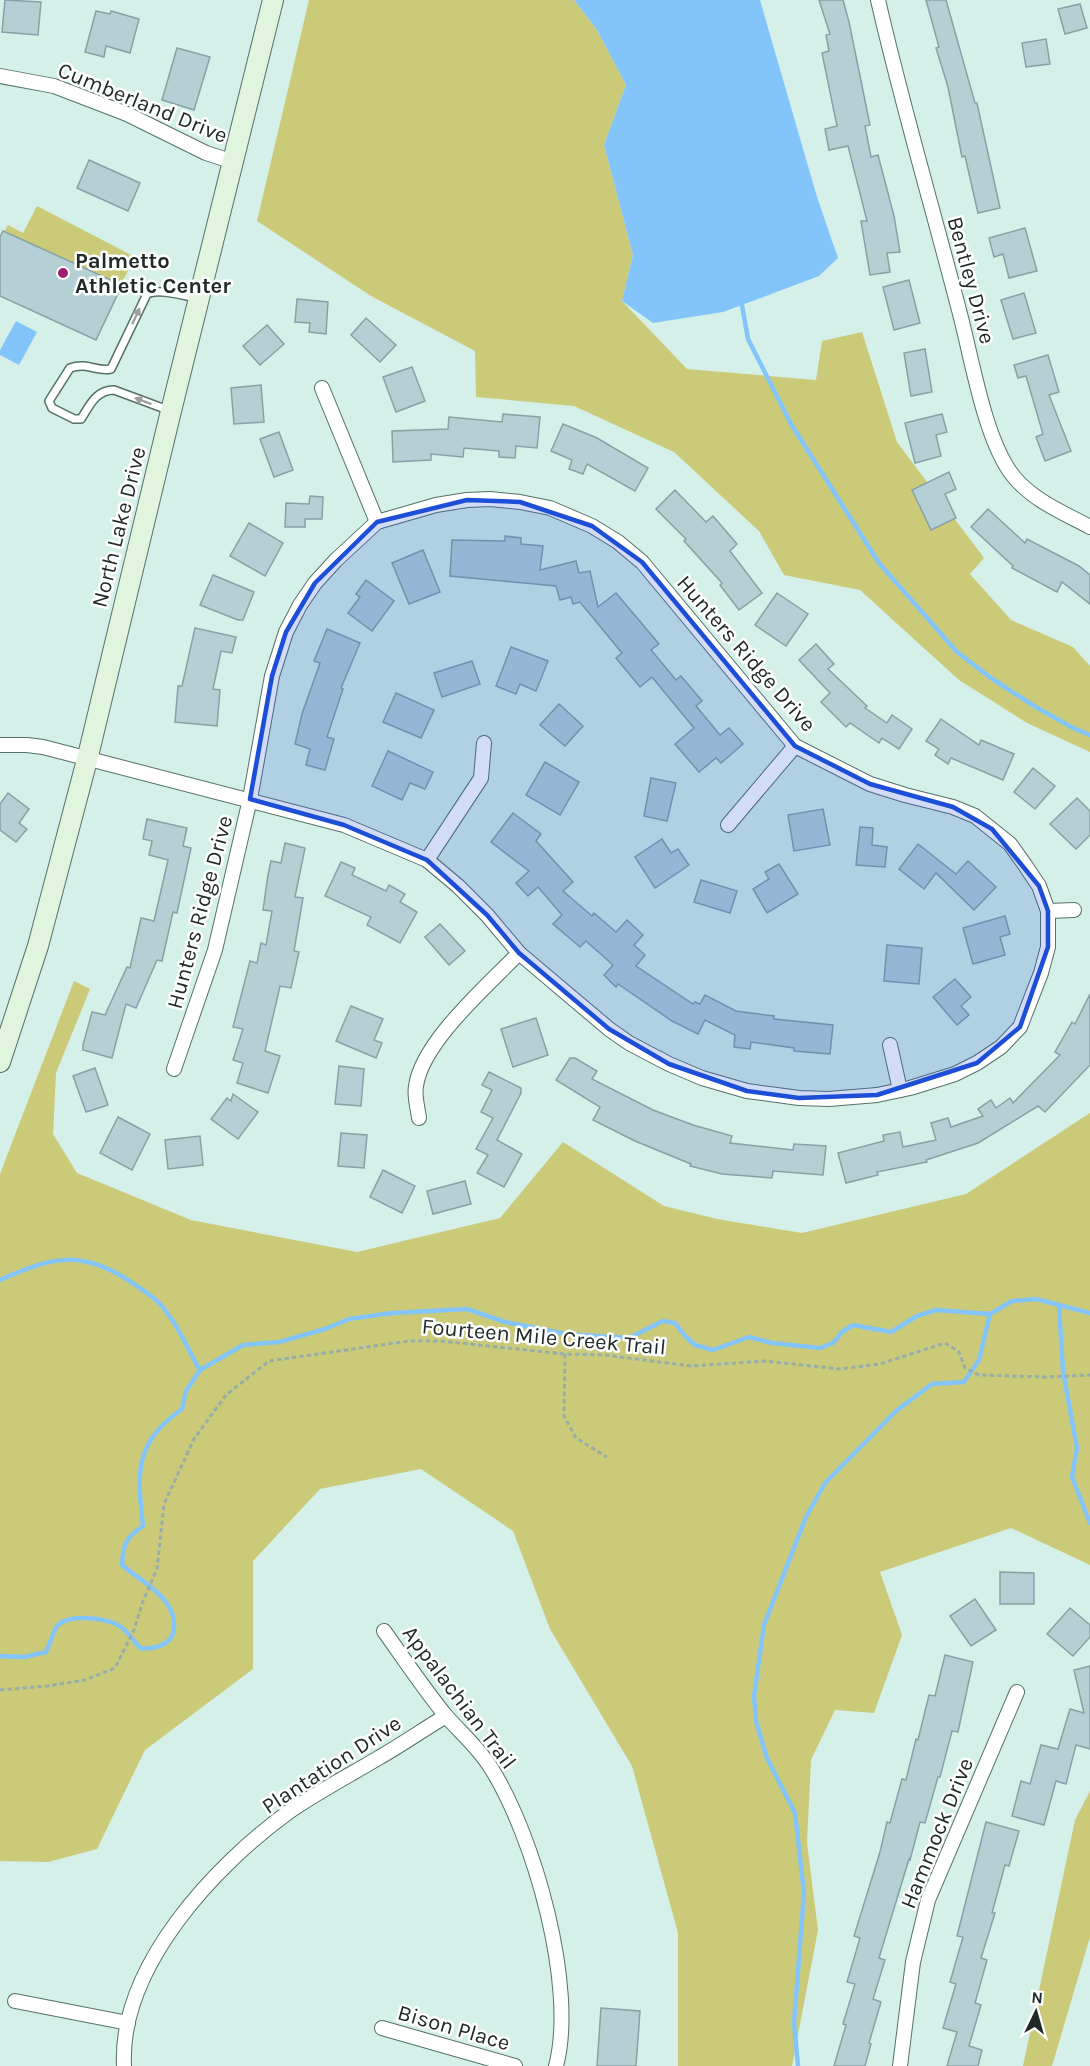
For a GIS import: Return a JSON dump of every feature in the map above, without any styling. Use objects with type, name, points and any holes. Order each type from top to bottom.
[{"type":"main road","name":"North Lake Drive","points":[[0,1062],[39,946],[87,760],[273,0]]},
{"type":"street","name":"Bentley Drive","points":[[878,0],[896,78],[980,393],[999,453],[1015,478],[1036,498],[1090,527]]},
{"type":"street","name":"Cumberland Drive","points":[[0,76],[54,86],[127,114],[206,153],[234,162]]},
{"type":"street","points":[[322,388],[377,522]]},
{"type":"street","name":"Hunters Ridge Drive","points":[[0,745],[43,747],[87,760],[250,800],[344,825],[427,860],[487,915],[519,953],[609,1029],[629,1043],[669,1064],[702,1078],[747,1091],[800,1098],[877,1095],[955,1074],[977,1063],[1001,1047],[1020,1027],[1041,973],[1048,947],[1048,911],[1039,886],[1010,844],[975,816],[953,807],[870,784],[795,746],[642,562],[618,542],[592,526],[550,508],[490,499],[436,505],[377,522],[315,583],[286,632],[272,676],[250,800],[215,950],[174,1069]]},
{"type":"street","points":[[427,860],[481,778],[484,743]]},
{"type":"street","points":[[728,825],[795,746]]},
{"type":"street","points":[[1048,911],[1074,910]]},
{"type":"street","points":[[419,1118],[415,1087],[427,1053],[462,1012],[519,953]]},
{"type":"street","points":[[890,1045],[900,1090]]},
{"type":"street","name":"Appalachian Trail","points":[[384,1631],[446,1716],[467,1737],[490,1766],[513,1809],[536,1870],[560,1980],[562,2012],[556,2066]]},
{"type":"street","name":"Hammock Drive","points":[[900,2066],[913,1962],[928,1900],[1017,1692]]},
{"type":"street","name":"Plantation Drive","points":[[124,2066],[128,2023],[139,1986],[173,1928],[207,1887],[231,1861],[297,1806],[446,1716]]},
{"type":"street","points":[[15,2001],[128,2023]]},
{"type":"street","name":"Bison Place","points":[[382,2028],[515,2066]]},
{"type":"lane","points":[[171,411],[114,390],[100,393],[81,419],[74,419],[52,408],[49,401],[69,368],[79,365],[104,370],[111,369],[147,294],[152,291],[200,298]]},
{"type":"path","name":"Fourteen Mile Creek Trail","points":[[0,1690],[85,1680],[115,1668],[134,1630],[143,1601],[157,1569],[164,1504],[194,1439],[226,1395],[269,1361],[410,1341],[440,1341],[565,1354],[605,1355],[691,1366],[765,1361],[839,1369],[880,1365],[945,1343],[959,1352],[965,1368],[979,1375],[1053,1377],[1090,1375]]},
{"type":"path","points":[[565,1354],[564,1416],[576,1438],[608,1457]]},
{"type":"highlighted area","points":[[467,500],[520,502],[592,526],[642,562],[795,746],[870,784],[953,807],[992,829],[1039,886],[1048,911],[1048,947],[1020,1027],[977,1063],[877,1095],[799,1098],[747,1091],[669,1064],[609,1029],[519,953],[487,915],[427,860],[344,825],[250,799],[272,676],[286,632],[315,583],[377,522]]},
{"type":"shaded area","points":[[309,0],[574,0],[597,30],[626,85],[604,145],[633,255],[622,301],[687,369],[816,380],[822,341],[862,332],[897,442],[984,558],[970,574],[1011,620],[1073,647],[1090,666],[1090,752],[1027,723],[959,680],[860,590],[784,575],[759,531],[674,452],[574,406],[476,397],[475,351],[371,296],[257,221]]},
{"type":"shaded area","name":"Palmetto Athletic Center","points":[[37,206],[135,257],[94,337],[0,240],[8,225],[23,233]]},
{"type":"shaded area","points":[[74,981],[90,989],[56,1073],[53,1134],[77,1173],[191,1220],[357,1252],[500,1218],[563,1142],[664,1206],[717,1219],[802,1233],[966,1194],[1090,1113],[1090,1565],[1011,1528],[880,1572],[902,1635],[874,1713],[835,1710],[811,1760],[807,1843],[818,1930],[792,2066],[678,2066],[678,1933],[632,1766],[550,1629],[513,1531],[421,1469],[320,1489],[253,1561],[253,1669],[145,1750],[97,1849],[48,1862],[0,1861],[0,1174]]},
{"type":"shaded area","points":[[1090,1791],[1090,1937],[1052,2066],[1023,2066],[1075,1820]]},
{"type":"water","points":[[574,0],[760,0],[817,197],[838,258],[819,276],[723,312],[653,323],[622,301],[633,255],[604,145],[626,85],[597,30]]},
{"type":"water","points":[[16,321],[37,332],[19,365],[0,355],[0,350]]},
{"type":"building","points":[[5,0],[41,2],[38,35],[2,32]]},
{"type":"building","points":[[819,0],[843,0],[849,22],[870,125],[865,126],[871,157],[878,155],[894,216],[900,252],[887,253],[890,272],[870,275],[861,221],[867,221],[848,146],[829,150],[825,129],[837,126],[822,53],[829,51],[826,35],[830,34]]},
{"type":"building","points":[[926,0],[946,0],[975,103],[977,103],[1000,208],[978,213],[965,156],[962,157],[948,87],[936,48],[939,47]]},
{"type":"building","points":[[1080,4],[1087,28],[1065,34],[1058,9]]},
{"type":"building","points":[[96,11],[110,14],[111,11],[139,19],[130,53],[106,46],[104,57],[85,52]]},
{"type":"building","points":[[1046,39],[1050,64],[1026,67],[1022,43]]},
{"type":"building","points":[[177,48],[210,57],[194,110],[162,100]]},
{"type":"building","points":[[89,160],[140,183],[128,211],[77,188]]},
{"type":"building","points":[[1025,228],[1037,271],[1009,278],[1003,254],[994,257],[989,238]]},
{"type":"building","name":"Palmetto Athletic Center","points":[[3,231],[122,285],[96,340],[0,296],[0,237]]},
{"type":"building","points":[[909,280],[920,323],[894,330],[883,287]]},
{"type":"building","points":[[1024,293],[1036,333],[1013,339],[1001,300]]},
{"type":"building","points":[[297,299],[328,302],[326,334],[309,332],[310,323],[295,322]]},
{"type":"building","points":[[366,318],[396,345],[380,362],[351,335]]},
{"type":"building","points":[[267,325],[284,344],[260,365],[243,346]]},
{"type":"building","points":[[925,349],[932,392],[911,396],[904,353]]},
{"type":"building","points":[[1048,355],[1059,392],[1049,395],[1071,451],[1045,461],[1036,437],[1043,434],[1026,376],[1018,378],[1014,365]]},
{"type":"building","points":[[412,367],[425,401],[396,412],[383,377]]},
{"type":"building","points":[[261,385],[264,422],[234,424],[231,388]]},
{"type":"building","points":[[503,414],[540,417],[537,448],[516,446],[515,458],[499,457],[499,451],[464,448],[463,457],[431,454],[431,460],[393,462],[392,431],[448,429],[449,417],[502,422]]},
{"type":"building","points":[[942,414],[947,432],[936,435],[941,456],[915,463],[905,423]]},
{"type":"building","points":[[563,424],[597,438],[648,468],[635,491],[587,464],[583,474],[569,469],[572,460],[551,451]]},
{"type":"building","points":[[279,432],[293,470],[274,477],[260,439]]},
{"type":"building","points":[[949,472],[956,489],[945,494],[956,518],[931,530],[912,490]]},
{"type":"building","points":[[675,490],[706,522],[713,516],[737,544],[730,551],[762,593],[739,610],[720,585],[722,583],[684,541],[686,539],[656,509]]},
{"type":"building","points":[[310,496],[323,497],[322,519],[305,519],[305,527],[285,527],[286,503],[309,504]]},
{"type":"building","points":[[988,509],[1025,543],[1027,539],[1079,566],[1090,575],[1090,604],[1062,582],[1057,592],[1012,568],[1013,566],[971,527]]},
{"type":"building","points":[[249,523],[283,543],[265,576],[230,556]]},
{"type":"building","points":[[505,536],[521,538],[521,544],[543,546],[540,570],[576,561],[579,573],[590,571],[598,607],[616,593],[659,644],[651,650],[676,680],[681,676],[702,701],[696,706],[720,735],[729,728],[743,744],[721,763],[716,758],[699,772],[675,744],[694,728],[652,677],[640,687],[616,658],[622,653],[580,602],[573,604],[571,597],[560,600],[556,586],[450,576],[452,540],[505,541]]},
{"type":"building","points":[[423,550],[440,592],[409,604],[392,563]]},
{"type":"building","points":[[213,575],[254,592],[243,620],[200,605]]},
{"type":"building","points":[[366,580],[394,601],[372,631],[348,613],[360,597],[356,594]]},
{"type":"building","points":[[777,593],[808,614],[786,646],[755,625]]},
{"type":"building","points":[[195,628],[236,637],[232,653],[221,651],[213,689],[220,690],[217,726],[175,722],[178,686],[182,686]]},
{"type":"building","points":[[327,629],[360,643],[341,688],[343,689],[327,737],[334,739],[325,770],[306,765],[310,749],[295,744],[302,714],[320,663],[314,661]]},
{"type":"building","points":[[816,644],[834,664],[828,669],[867,706],[865,708],[887,723],[892,715],[912,729],[899,749],[882,738],[879,743],[850,723],[846,727],[821,702],[830,693],[799,660]]},
{"type":"building","points":[[511,647],[548,661],[536,691],[520,684],[516,694],[496,686]]},
{"type":"building","points":[[472,661],[480,684],[442,697],[434,673]]},
{"type":"building","points":[[396,693],[434,710],[421,738],[383,722]]},
{"type":"building","points":[[559,704],[583,726],[565,746],[540,725]]},
{"type":"building","points":[[941,719],[979,745],[981,740],[1014,754],[1003,780],[951,758],[948,764],[935,755],[939,749],[926,741]]},
{"type":"building","points":[[388,751],[433,772],[425,789],[410,783],[402,800],[372,786]]},
{"type":"building","points":[[545,762],[579,782],[560,815],[526,795]]},
{"type":"building","points":[[1033,768],[1055,786],[1035,809],[1014,792]]},
{"type":"building","points":[[651,778],[676,783],[667,821],[644,816]]},
{"type":"building","points":[[8,793],[29,809],[19,823],[27,829],[16,842],[0,830],[0,804]]},
{"type":"building","points":[[1077,798],[1090,811],[1090,835],[1076,849],[1050,824]]},
{"type":"building","points":[[823,809],[830,845],[794,851],[788,815]]},
{"type":"building","points":[[513,813],[541,834],[536,841],[573,882],[563,891],[592,916],[594,913],[616,932],[627,920],[643,935],[634,945],[645,955],[636,966],[693,1004],[695,1002],[700,1004],[705,995],[736,1011],[774,1016],[774,1019],[833,1025],[830,1054],[794,1051],[794,1048],[751,1042],[750,1049],[734,1047],[735,1035],[705,1020],[698,1034],[672,1021],[618,984],[616,987],[604,975],[613,965],[586,941],[580,947],[553,924],[562,915],[538,887],[528,896],[516,883],[529,871],[491,842]]},
{"type":"building","points":[[147,819],[187,828],[183,846],[191,848],[177,913],[173,912],[162,961],[157,960],[136,1008],[126,1004],[112,1058],[83,1050],[83,1045],[92,1012],[105,1015],[127,967],[130,968],[141,918],[154,921],[168,860],[149,855],[152,841],[143,839]]},
{"type":"building","points":[[860,827],[873,828],[872,845],[887,847],[885,867],[856,865]]},
{"type":"building","points":[[662,839],[671,853],[678,849],[689,865],[655,888],[635,857]]},
{"type":"building","points":[[285,843],[305,848],[295,897],[303,898],[294,951],[299,952],[291,988],[280,986],[265,1051],[280,1056],[268,1093],[237,1083],[243,1063],[233,1060],[243,1029],[233,1027],[250,961],[257,963],[261,943],[266,945],[272,911],[263,910],[268,875],[271,861],[281,863]]},
{"type":"building","points":[[918,844],[956,874],[968,861],[996,887],[974,910],[936,873],[924,889],[899,869]]},
{"type":"building","points":[[341,862],[355,868],[352,875],[386,891],[389,885],[405,894],[400,902],[417,912],[400,943],[367,925],[371,917],[325,896]]},
{"type":"building","points":[[779,864],[798,894],[767,913],[753,889],[769,879],[765,872]]},
{"type":"building","points":[[701,880],[737,891],[730,913],[694,902]]},
{"type":"building","points":[[1005,916],[1010,934],[1000,937],[1005,955],[973,964],[963,928]]},
{"type":"building","points":[[440,924],[465,951],[449,965],[425,937]]},
{"type":"building","points":[[887,945],[922,948],[919,984],[884,981]]},
{"type":"building","points":[[955,979],[971,997],[961,1006],[969,1015],[957,1025],[933,997]]},
{"type":"building","points":[[1090,994],[1090,1065],[1045,1112],[1038,1106],[978,1143],[926,1160],[927,1162],[877,1172],[878,1175],[846,1183],[838,1153],[884,1141],[883,1135],[900,1132],[903,1147],[936,1140],[931,1123],[948,1118],[951,1127],[983,1116],[978,1109],[991,1100],[996,1108],[1010,1098],[1013,1103],[1060,1055],[1055,1052],[1072,1022],[1075,1024]]},
{"type":"building","points":[[351,1006],[383,1019],[374,1040],[382,1043],[376,1058],[336,1041]]},
{"type":"building","points":[[536,1018],[548,1055],[513,1067],[501,1029]]},
{"type":"building","points":[[570,1058],[575,1058],[597,1071],[592,1079],[653,1110],[732,1136],[730,1143],[793,1150],[794,1144],[826,1146],[823,1175],[773,1171],[772,1178],[722,1174],[690,1166],[691,1164],[635,1141],[593,1120],[600,1107],[556,1080]]},
{"type":"building","points":[[339,1066],[364,1069],[361,1106],[335,1104]]},
{"type":"building","points":[[95,1068],[108,1105],[86,1112],[73,1076]]},
{"type":"building","points":[[489,1072],[521,1088],[521,1093],[497,1140],[522,1154],[504,1187],[477,1173],[488,1155],[476,1149],[493,1118],[481,1112],[492,1090],[482,1085]]},
{"type":"building","points":[[233,1094],[258,1112],[238,1139],[211,1119],[227,1098],[231,1101]]},
{"type":"building","points":[[118,1117],[150,1134],[132,1170],[100,1153]]},
{"type":"building","points":[[341,1133],[367,1135],[364,1168],[338,1166]]},
{"type":"building","points":[[200,1136],[203,1165],[168,1169],[165,1140]]},
{"type":"building","points":[[383,1170],[415,1186],[402,1213],[370,1197]]},
{"type":"building","points":[[465,1181],[471,1204],[433,1214],[427,1191]]},
{"type":"building","points":[[1000,1572],[1034,1573],[1034,1604],[1000,1604]]},
{"type":"building","points":[[975,1599],[996,1630],[971,1646],[950,1616]]},
{"type":"building","points":[[1070,1608],[1090,1625],[1090,1637],[1073,1656],[1047,1634]]},
{"type":"building","points":[[945,1655],[973,1662],[958,1732],[952,1731],[925,1823],[920,1822],[879,1958],[885,1960],[873,1999],[881,2002],[865,2066],[834,2066],[855,1984],[847,1982],[860,1938],[854,1936],[887,1822],[890,1823],[902,1779],[906,1780],[929,1695],[935,1696]]},
{"type":"building","points":[[1090,1666],[1090,1749],[1076,1745],[1066,1784],[1056,1781],[1044,1825],[1012,1816],[1021,1781],[1030,1784],[1041,1745],[1058,1749],[1070,1709],[1084,1713],[1074,1670]]},
{"type":"building","points":[[986,1822],[1019,1831],[1009,1866],[1005,1865],[992,1913],[995,1913],[981,1958],[987,1960],[975,2003],[981,2005],[969,2046],[982,2050],[978,2066],[947,2066],[957,2032],[943,2028],[956,1984],[950,1982],[963,1937],[957,1936]]},
{"type":"building","points":[[601,2008],[640,2011],[636,2066],[597,2066]]},
{"type":"waterway","points":[[741,300],[748,339],[791,424],[879,563],[957,652],[1034,706],[1090,735]]},
{"type":"waterway","points":[[0,1280],[52,1261],[83,1261],[99,1265],[134,1284],[160,1304],[177,1327],[200,1370]]},
{"type":"waterway","points":[[0,1656],[24,1657],[46,1652],[57,1626],[70,1619],[79,1618],[98,1619],[115,1624],[126,1631],[140,1648],[156,1647],[170,1639],[174,1627],[170,1607],[164,1599],[122,1565],[126,1542],[143,1526],[140,1490],[142,1460],[155,1434],[182,1409],[186,1391],[200,1370],[243,1345],[279,1342],[325,1329],[349,1319],[392,1313],[467,1309],[505,1322],[566,1334],[629,1338],[663,1321],[675,1323],[695,1345],[713,1350],[749,1337],[772,1343],[820,1348],[833,1343],[842,1332],[853,1325],[891,1332],[917,1316],[936,1310],[990,1314],[1012,1301],[1036,1299],[1090,1313]]},
{"type":"waterway","points":[[1059,1306],[1063,1371],[1077,1448],[1072,1477],[1090,1523]]},
{"type":"waterway","points":[[798,2066],[794,2023],[804,1893],[795,1813],[767,1758],[756,1721],[754,1696],[764,1625],[806,1517],[825,1483],[896,1411],[932,1384],[964,1382],[979,1360],[990,1314]]},
{"type":"place","name":"Palmetto Athletic Center","points":[[63,273]]}]
